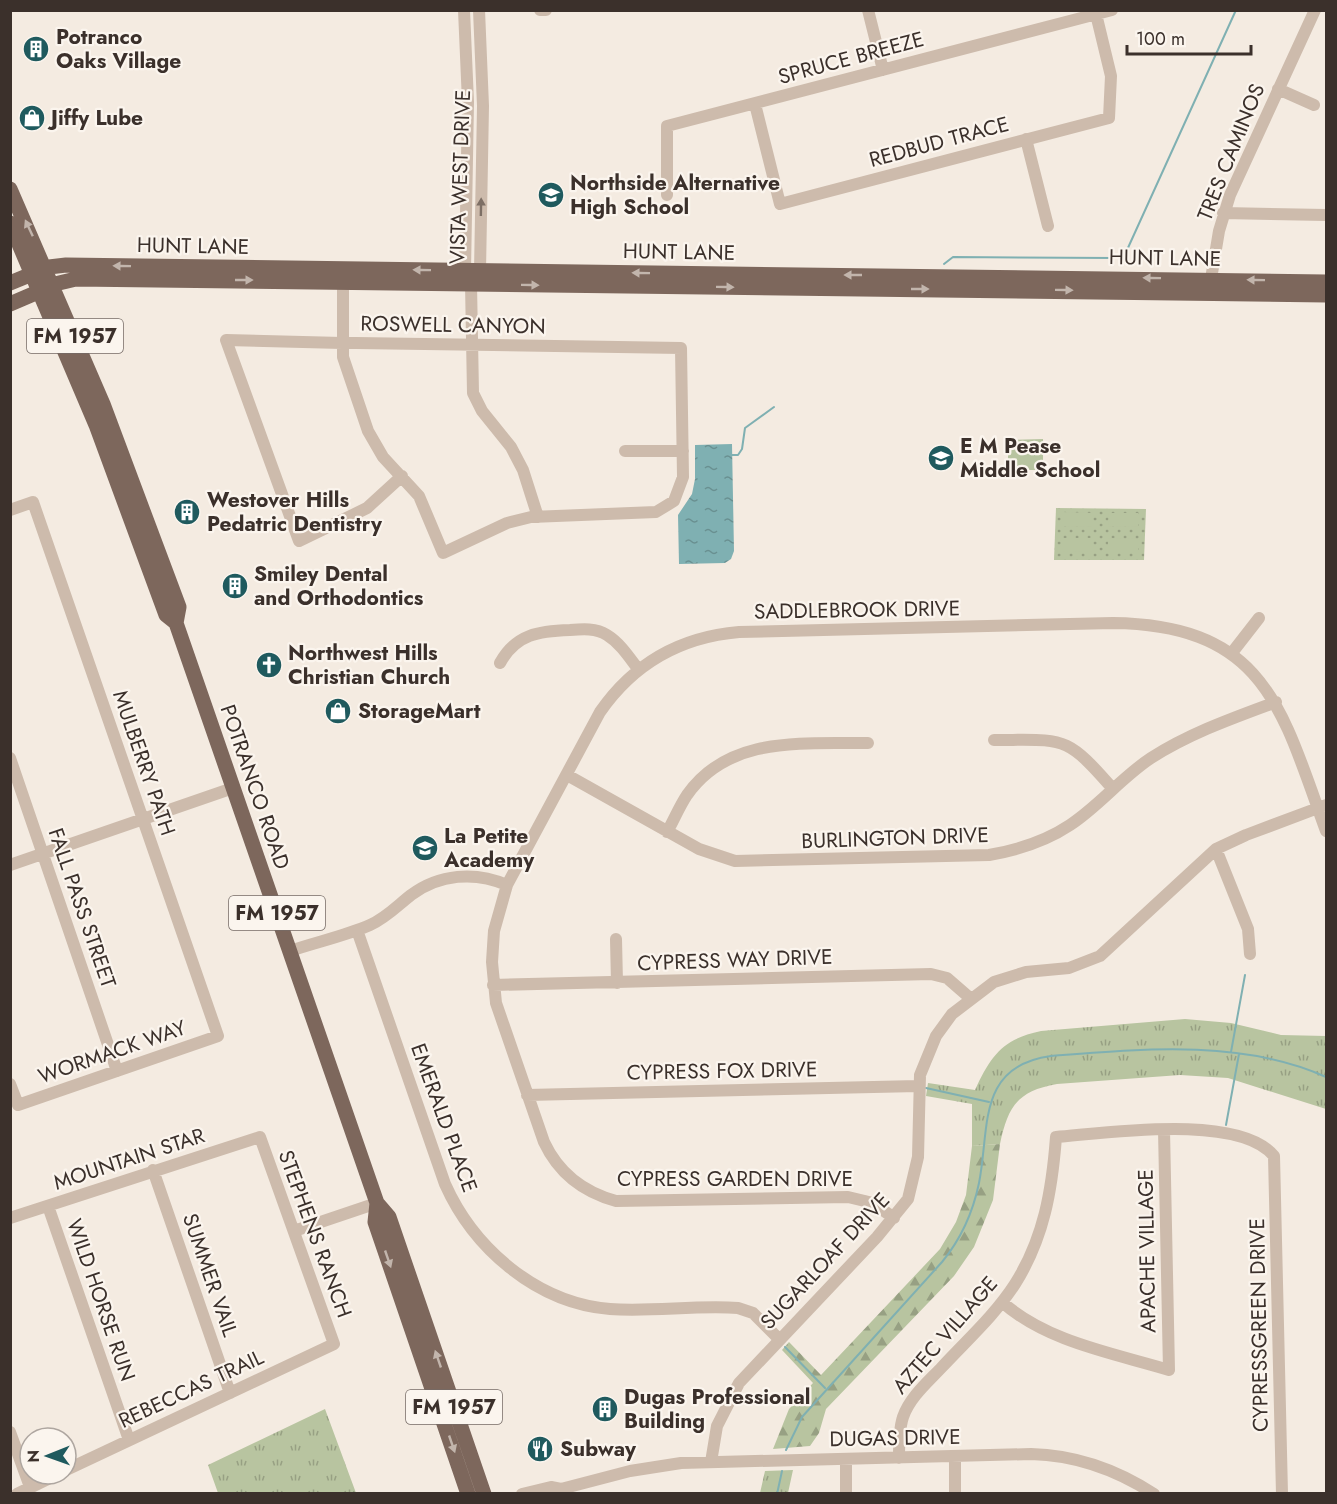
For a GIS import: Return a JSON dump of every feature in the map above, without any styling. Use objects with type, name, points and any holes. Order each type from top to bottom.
[{"type":"main road","name":"POTRANCO ROAD","points":[[10,189],[40,271],[96,406],[134,485],[171,585],[179,608],[176,623],[376,1203],[375,1222],[468,1494]]},
{"type":"main road","name":"POTRANCO ROAD","points":[[10,223],[40,271]]},
{"type":"main road","name":"HUNT LANE","points":[[10,283],[40,271],[66,265],[219,267],[468,277],[805,282],[1006,283],[1211,279],[1326,282]]},
{"type":"main road","points":[[158,280],[162,273],[213,273],[219,267]]},
{"type":"main road","name":"HUNT LANE","points":[[10,304],[47,288],[76,279],[343,281],[468,277],[480,271],[603,279]]},
{"type":"main road","points":[[1202,293],[1211,279]]},
{"type":"main road","points":[[1280,295],[1302,281]]},
{"type":"main road","name":"HUNT LANE","points":[[1006,283],[1202,293],[1326,296]]},
{"type":"main road","name":"POTRANCO ROAD","points":[[96,406],[96,425],[166,615],[176,623]]},
{"type":"main road","points":[[96,425],[110,445],[124,480],[134,485]]},
{"type":"main road","points":[[126,502],[141,527],[162,583],[166,587],[171,585]]},
{"type":"main road","name":"POTRANCO ROAD","points":[[376,1203],[389,1217],[484,1494]]},
{"type":"street","name":"VISTA WEST DRIVE","points":[[464,10],[467,66],[465,232],[472,345],[472,393],[482,411],[512,447],[524,470],[538,517]]},
{"type":"street","name":"VISTA WEST DRIVE","points":[[479,10],[482,66],[480,271]]},
{"type":"street","points":[[868,10],[883,70]]},
{"type":"street","name":"SPRUCE BREEZE","points":[[667,195],[667,126],[1112,10]]},
{"type":"street","name":"TRES CAMINOS","points":[[1211,279],[1223,213],[1315,10]]},
{"type":"street","name":"REDBUD TRACE","points":[[755,104],[780,204],[1109,118],[1111,76],[1096,15]]},
{"type":"street","points":[[467,66],[482,66]]},
{"type":"street","points":[[1278,89],[1314,105]]},
{"type":"street","points":[[1026,139],[1048,226]]},
{"type":"street","points":[[1223,213],[1326,214]]},
{"type":"street","points":[[465,232],[481,233]]},
{"type":"street","points":[[343,281],[342,343],[346,370],[368,431],[383,457],[402,476],[426,507],[443,553],[507,523],[538,517],[647,514],[663,510],[674,501],[681,490],[683,451],[625,452]]},
{"type":"street","name":"ROSWELL CANYON","points":[[402,476],[367,508],[299,541],[226,340],[681,348],[683,451]]},
{"type":"street","name":"MULBERRY PATH","points":[[10,510],[33,502],[218,1036]]},
{"type":"street","points":[[1231,654],[1258,618]]},
{"type":"street","name":"SADDLEBROOK DRIVE","points":[[493,986],[494,931],[507,885],[600,712],[610,697],[638,669],[670,649],[707,636],[832,630],[1145,624],[1188,633],[1231,654],[1257,677],[1276,702],[1294,738],[1322,807],[1326,831]]},
{"type":"street","points":[[500,663],[512,645],[532,633],[587,629],[605,634],[615,640],[638,669]]},
{"type":"street","name":"BURLINGTON DRIVE","points":[[567,776],[711,854],[745,862],[989,855],[1028,846],[1051,836],[1077,820],[1149,760],[1179,741],[1276,702]]},
{"type":"street","points":[[994,740],[1051,740],[1067,744],[1081,753],[1113,789]]},
{"type":"street","points":[[667,832],[694,786],[712,769],[733,756],[769,745],[868,743]]},
{"type":"street","name":"FALL PASS STREET","points":[[10,758],[117,1071]]},
{"type":"street","points":[[10,865],[233,788]]},
{"type":"street","name":"SUGARLOAF DRIVE","points":[[711,1462],[716,1432],[728,1400],[745,1376],[894,1218],[908,1199],[917,1169],[918,1086],[924,1062],[936,1036],[952,1014],[970,998],[994,982],[1014,975],[1069,968],[1100,956],[1216,849],[1240,837],[1322,807]]},
{"type":"street","points":[[1216,849],[1248,929],[1250,954]]},
{"type":"street","points":[[290,951],[357,930],[382,918],[417,891],[439,881],[474,876],[507,885]]},
{"type":"street","name":"EMERALD PLACE","points":[[357,930],[445,1184],[470,1228],[496,1257],[539,1286],[578,1302],[621,1309],[742,1308],[757,1316],[779,1339]]},
{"type":"street","points":[[616,939],[617,983]]},
{"type":"street","name":"CYPRESS WAY DRIVE","points":[[493,986],[931,974],[947,978],[970,998]]},
{"type":"street","name":"CYPRESS GARDEN DRIVE","points":[[493,986],[499,1015],[544,1143],[556,1163],[577,1184],[603,1197],[636,1202],[848,1197],[873,1203],[894,1218]]},
{"type":"street","name":"WORMACK WAY","points":[[10,1084],[18,1105],[218,1036]]},
{"type":"street","name":"CYPRESS FOX DRIVE","points":[[527,1095],[918,1086]]},
{"type":"street","name":"CYPRESSGREEN DRIVE","points":[[1164,1130],[1196,1129],[1226,1133],[1261,1145],[1274,1156],[1282,1494]]},
{"type":"street","name":"AZTEC VILLAGE","points":[[899,1458],[901,1422],[916,1394],[1002,1302],[1026,1264],[1042,1227],[1053,1181],[1056,1137],[1164,1130]]},
{"type":"street","name":"APACHE VILLAGE","points":[[1002,1302],[1019,1316],[1043,1330],[1169,1370],[1164,1130]]},
{"type":"street","name":"MOUNTAIN STAR","points":[[10,1218],[260,1137]]},
{"type":"street","name":"STEPHENS RANCH","points":[[260,1137],[334,1344]]},
{"type":"street","name":"SUMMER VAIL","points":[[153,1170],[230,1394]]},
{"type":"street","points":[[294,1232],[376,1203]]},
{"type":"street","name":"WILD HORSE RUN","points":[[48,1206],[129,1440]]},
{"type":"street","name":"REBECCAS TRAIL","points":[[78,1464],[334,1344]]},
{"type":"street","points":[[10,1432],[30,1488]]},
{"type":"street","name":"DUGAS DRIVE","points":[[522,1494],[550,1487],[559,1492],[646,1468],[711,1462],[1031,1454],[1060,1457],[1116,1473],[1154,1494]]},
{"type":"street","points":[[955,1456],[956,1494]]},
{"type":"street","points":[[846,1459],[846,1494]]},
{"type":"street","points":[[17,1494],[34,1486]]},
{"type":"green space","points":[[1043,439],[1043,470],[1008,470],[1008,440]]},
{"type":"green space","points":[[1056,508],[1146,509],[1144,560],[1054,560]]},
{"type":"green space","points":[[1063,512],[1093,513],[1093,527],[1063,526]]},
{"type":"green space","points":[[1109,513],[1138,513],[1138,527],[1108,526]]},
{"type":"green space","points":[[1063,538],[1092,538],[1092,552],[1063,551]]},
{"type":"green space","points":[[1108,538],[1138,539],[1138,552],[1108,552]]},
{"type":"green space","points":[[1185,1019],[1231,1023],[1281,1035],[1326,1036],[1326,1109],[1228,1078],[1180,1075],[1057,1084],[1032,1091],[1016,1103],[1007,1120],[1000,1144],[972,1146],[972,1104],[926,1096],[928,1083],[975,1090],[987,1067],[1000,1050],[1028,1034]]},
{"type":"green space","points":[[1000,1144],[993,1200],[974,1247],[954,1276],[826,1409],[819,1433],[810,1446],[773,1449],[789,1409],[813,1383],[782,1350],[789,1342],[821,1375],[940,1249],[956,1222],[966,1195],[972,1146]]},
{"type":"green space","points":[[325,1409],[356,1493],[218,1493],[208,1465]]},
{"type":"green space","points":[[793,1470],[788,1493],[760,1493],[765,1471]]},
{"type":"water","points":[[732,444],[734,551],[731,559],[725,563],[679,564],[678,515],[692,494],[695,479],[695,445]]},
{"type":"waterway","points":[[944,264],[953,257],[1115,258],[1127,250],[1236,10]]},
{"type":"waterway","points":[[732,455],[738,455],[742,449],[745,428],[774,407]]},
{"type":"waterway","points":[[1231,1052],[1245,975]]},
{"type":"waterway","points":[[786,1450],[802,1417],[942,1262],[955,1244],[970,1215],[979,1183],[991,1103],[998,1086],[1010,1072],[1027,1062],[1051,1056],[1120,1051],[1191,1050],[1260,1057],[1294,1065],[1326,1077]]},
{"type":"waterway","points":[[1226,1125],[1239,1054]]},
{"type":"waterway","points":[[926,1088],[989,1102]]},
{"type":"waterway","points":[[785,1347],[825,1388]]},
{"type":"waterway","points":[[777,1494],[782,1471]]},
{"type":"place","name":"Potranco Oaks Village","points":[[36,49]]},
{"type":"place","name":"Jiffy Lube","points":[[32,118]]},
{"type":"place","name":"Northside Alternative High School","points":[[551,195]]},
{"type":"place","name":"E M Pease Middle School","points":[[941,458]]},
{"type":"place","name":"Westover Hills Pedatric Dentistry","points":[[187,512]]},
{"type":"place","name":"Smiley Dental and Orthodontics","points":[[235,586]]},
{"type":"place","name":"Northwest Hills Christian Church","points":[[269,665]]},
{"type":"place","name":"StorageMart","points":[[338,711]]},
{"type":"place","name":"La Petite Academy","points":[[425,848]]},
{"type":"place","name":"Dugas Professional Building","points":[[605,1409]]},
{"type":"place","name":"Subway","points":[[540,1449]]}]
